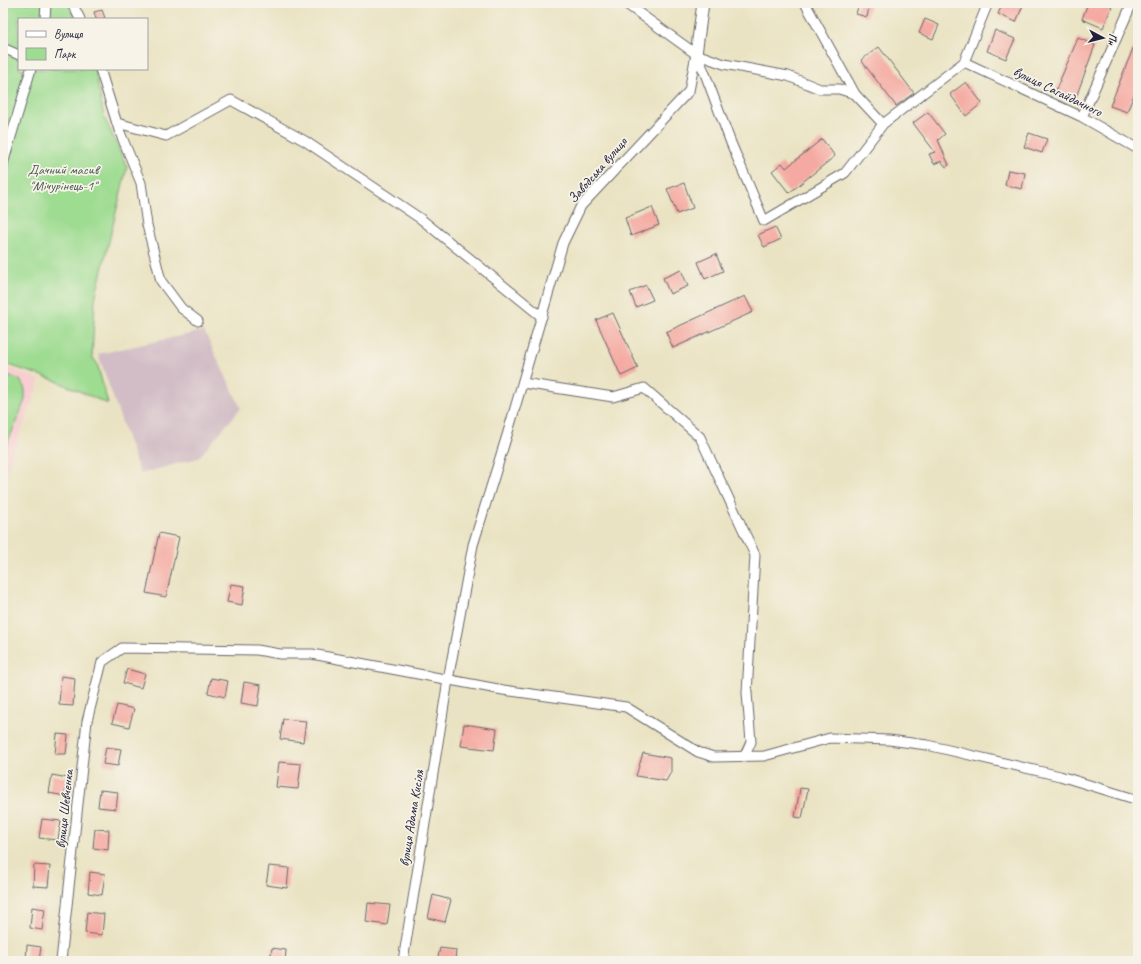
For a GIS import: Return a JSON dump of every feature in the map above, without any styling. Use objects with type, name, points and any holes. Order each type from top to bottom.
[{"type":"street","points":[[45,18],[46,3]]},
{"type":"street","points":[[72,3],[80,18]]},
{"type":"street","points":[[625,3],[696,54],[724,64],[788,76],[820,89],[839,89],[855,94]]},
{"type":"street","name":"Заводська вулиця","points":[[522,386],[564,243],[581,206],[689,91],[703,3]]},
{"type":"street","points":[[805,3],[855,94],[883,124]]},
{"type":"street","points":[[696,54],[764,221],[845,173],[883,124],[964,62],[988,3]]},
{"type":"street","points":[[1082,117],[1132,3]]},
{"type":"street","points":[[3,48],[18,55]]},
{"type":"street","name":"вулиця Сагайдачного","points":[[964,62],[1082,117],[1138,149]]},
{"type":"street","points":[[3,164],[31,70]]},
{"type":"street","points":[[100,70],[117,123],[141,183],[147,225],[161,281],[181,308],[198,321]]},
{"type":"street","points":[[117,123],[166,136],[231,100],[305,141],[421,219],[542,317]]},
{"type":"street","points":[[522,386],[614,397],[644,388],[700,437],[756,555],[747,693],[751,742],[744,757]]},
{"type":"street","name":"вулиця Адама Кисіля","points":[[403,961],[448,680],[473,545],[522,386]]},
{"type":"street","name":"вулиця Шевченка","points":[[61,961],[87,720],[102,662],[122,648],[258,650],[280,654],[312,654],[448,680]]},
{"type":"street","points":[[448,680],[503,690],[626,707],[698,752],[714,757],[764,756],[830,738],[889,740],[965,752],[1060,776],[1138,800]]},
{"type":"shaded area","points":[[204,331],[241,408],[198,458],[140,474],[98,354]]},
{"type":"shaded area","points":[[3,365],[40,380],[3,479]]},
{"type":"green space","name":"Дачний масив \"Мічурінець-1\"","points":[[3,3],[68,3],[76,18],[18,18],[18,70],[95,70],[104,117],[127,167],[95,299],[92,357],[97,363],[108,404],[54,380],[3,363]]},
{"type":"green space","points":[[3,373],[20,380],[25,389],[25,400],[3,454]]},
{"type":"building","points":[[859,3],[870,3],[867,17],[856,14]]},
{"type":"building","points":[[1003,3],[1024,3],[1016,22],[998,14]]},
{"type":"building","points":[[1088,3],[1105,3],[1112,6],[1103,28],[1082,19]]},
{"type":"building","points":[[102,10],[105,18],[96,18],[94,12]]},
{"type":"building","points":[[925,19],[939,25],[933,39],[919,33]]},
{"type":"building","points":[[995,30],[1015,39],[1006,59],[987,51]]},
{"type":"building","points":[[1138,36],[1138,85],[1127,112],[1110,106]]},
{"type":"building","points":[[1078,38],[1095,45],[1075,100],[1055,92]]},
{"type":"building","points":[[879,47],[914,93],[896,106],[861,60]]},
{"type":"building","points":[[966,82],[982,103],[966,116],[950,94]]},
{"type":"building","points":[[928,112],[945,134],[938,140],[949,165],[946,167],[941,161],[934,164],[929,154],[935,152],[913,123]]},
{"type":"building","points":[[1029,133],[1047,139],[1042,153],[1024,147]]},
{"type":"building","points":[[822,139],[835,156],[789,193],[772,171],[782,163],[786,168]]},
{"type":"building","points":[[1008,170],[1025,173],[1022,189],[1005,185]]},
{"type":"building","points":[[684,183],[693,208],[677,214],[667,189]]},
{"type":"building","points":[[652,207],[659,225],[631,236],[625,218]]},
{"type":"building","points":[[775,227],[781,239],[764,247],[758,235]]},
{"type":"building","points":[[716,254],[723,271],[705,279],[698,262]]},
{"type":"building","points":[[681,270],[688,286],[670,294],[663,278]]},
{"type":"building","points":[[646,285],[653,300],[636,307],[630,292]]},
{"type":"building","points":[[745,296],[753,312],[673,348],[666,332]]},
{"type":"building","points":[[613,313],[638,368],[621,376],[596,320]]},
{"type":"building","points":[[159,533],[179,537],[166,597],[146,593]]},
{"type":"building","points":[[231,584],[245,586],[242,605],[227,602]]},
{"type":"building","points":[[127,669],[145,674],[141,688],[123,683]]},
{"type":"building","points":[[61,676],[75,678],[73,706],[59,705]]},
{"type":"building","points":[[211,678],[228,681],[225,697],[208,693]]},
{"type":"building","points":[[244,682],[261,685],[258,706],[241,703]]},
{"type":"building","points":[[117,705],[134,709],[129,727],[112,723]]},
{"type":"building","points":[[283,719],[306,721],[303,742],[280,739]]},
{"type":"building","points":[[464,724],[497,729],[494,750],[461,746]]},
{"type":"building","points":[[57,734],[68,735],[66,754],[55,754]]},
{"type":"building","points":[[106,747],[121,749],[118,766],[103,764]]},
{"type":"building","points":[[643,753],[671,758],[671,772],[666,781],[636,776]]},
{"type":"building","points":[[279,762],[301,764],[298,789],[276,787]]},
{"type":"building","points":[[52,775],[68,778],[65,796],[49,793]]},
{"type":"building","points":[[800,788],[808,789],[802,818],[795,817]]},
{"type":"building","points":[[100,790],[118,792],[116,809],[98,807]]},
{"type":"building","points":[[42,819],[61,821],[58,840],[39,838]]},
{"type":"building","points":[[95,829],[109,830],[108,850],[93,848]]},
{"type":"building","points":[[34,865],[50,866],[48,887],[33,886]]},
{"type":"building","points":[[269,866],[289,868],[287,888],[266,885]]},
{"type":"building","points":[[90,872],[105,874],[102,895],[88,893]]},
{"type":"building","points":[[433,895],[451,900],[445,922],[428,918]]},
{"type":"building","points":[[368,903],[390,905],[387,925],[366,922]]},
{"type":"building","points":[[32,907],[45,909],[42,930],[30,928]]},
{"type":"building","points":[[87,912],[104,914],[102,935],[85,933]]},
{"type":"building","points":[[27,945],[41,947],[39,961],[26,961]]},
{"type":"building","points":[[272,948],[286,950],[285,961],[270,961]]},
{"type":"building","points":[[440,948],[456,950],[455,961],[437,961]]},
{"type":"waterway","points":[[3,186],[9,165]]}]
